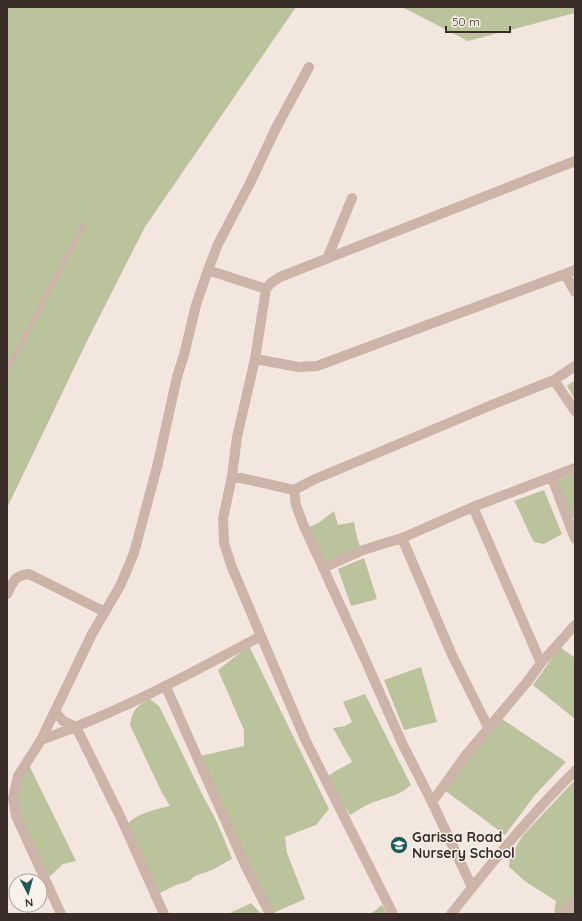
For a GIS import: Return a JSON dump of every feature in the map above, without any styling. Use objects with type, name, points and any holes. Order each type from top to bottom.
[{"type":"street","points":[[61,914],[16,816],[14,798],[18,776],[41,740],[92,634],[120,586],[134,553],[158,463],[177,377],[196,305],[208,270],[218,244],[250,183],[277,126],[309,67]]},
{"type":"street","points":[[393,914],[305,739],[231,565],[224,543],[223,519],[232,476],[237,437],[255,359],[266,289],[271,283],[280,277],[575,161]]},
{"type":"street","points":[[327,259],[352,198]]},
{"type":"street","points":[[208,270],[266,289]]},
{"type":"street","points":[[255,359],[299,367],[317,366],[575,270]]},
{"type":"street","points":[[565,274],[575,292]]},
{"type":"street","points":[[232,476],[294,490],[320,477],[554,380],[575,366]]},
{"type":"street","points":[[554,380],[575,411]]},
{"type":"street","points":[[323,568],[363,550],[402,538],[473,507],[575,468]]},
{"type":"street","points":[[552,478],[575,539]]},
{"type":"street","points":[[294,490],[296,505],[303,524],[402,743],[472,887]]},
{"type":"street","points":[[473,507],[541,663]]},
{"type":"street","points":[[402,538],[452,655],[488,727]]},
{"type":"street","points":[[7,594],[14,580],[22,575],[30,574],[105,612]]},
{"type":"street","points":[[432,802],[488,727],[523,687],[541,663],[575,625]]},
{"type":"street","points":[[41,740],[76,727],[166,687],[261,636]]},
{"type":"street","points":[[166,687],[246,867],[270,914]]},
{"type":"street","points":[[54,711],[63,721],[76,727],[120,816],[164,914]]},
{"type":"street","points":[[451,914],[472,887],[560,786],[575,766]]},
{"type":"street","points":[[560,786],[575,772]]},
{"type":"street","points":[[563,914],[575,901]]},
{"type":"lane","points":[[7,370],[84,224]]},
{"type":"green space","points":[[7,7],[296,7],[145,227],[89,337],[7,508]]},
{"type":"green space","points":[[402,7],[575,7],[575,13],[468,41]]},
{"type":"green space","points":[[575,380],[575,400],[567,386]]},
{"type":"green space","points":[[575,473],[575,517],[571,519],[552,483]]},
{"type":"green space","points":[[544,490],[562,534],[544,544],[534,542],[514,501]]},
{"type":"green space","points":[[334,511],[338,525],[354,522],[360,547],[321,566],[300,530],[318,523]]},
{"type":"green space","points":[[364,558],[377,599],[351,606],[338,569]]},
{"type":"green space","points":[[249,646],[329,809],[316,825],[285,837],[287,853],[305,899],[271,914],[196,757],[244,746],[244,730],[218,670]]},
{"type":"green space","points":[[560,647],[575,658],[575,719],[533,685]]},
{"type":"green space","points":[[421,667],[437,722],[404,730],[384,680]]},
{"type":"green space","points":[[365,694],[411,785],[390,797],[369,804],[350,815],[327,778],[352,762],[333,728],[345,726],[352,722],[343,702]]},
{"type":"green space","points":[[150,699],[159,706],[215,818],[232,859],[212,870],[195,876],[189,881],[176,885],[154,896],[128,830],[129,822],[138,816],[170,806],[162,793],[130,725],[132,716],[136,709]]},
{"type":"green space","points":[[502,719],[566,762],[535,795],[505,835],[443,789]]},
{"type":"green space","points":[[28,763],[76,861],[63,864],[48,878],[48,873],[46,873],[18,813],[18,786]]},
{"type":"green space","points":[[575,780],[575,914],[554,914],[556,901],[526,882],[509,867],[510,857],[523,835]]},
{"type":"green space","points":[[251,903],[261,914],[228,914]]},
{"type":"green space","points":[[382,905],[387,914],[371,914]]},
{"type":"place","name":"Garissa Road Nursery School","points":[[399,845]]}]
